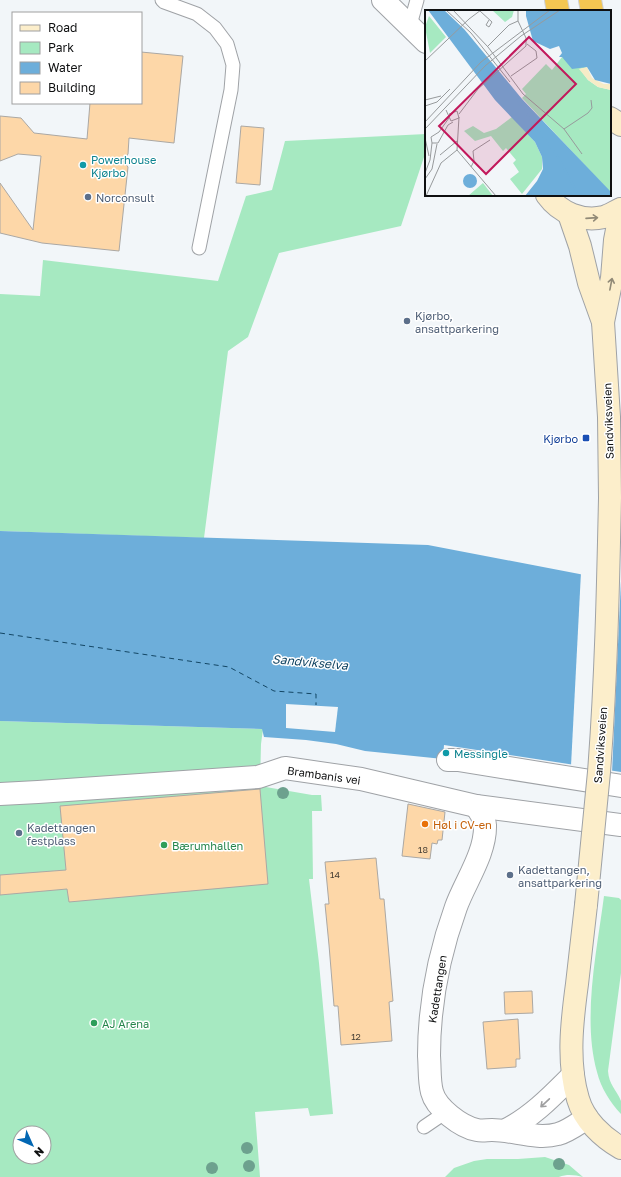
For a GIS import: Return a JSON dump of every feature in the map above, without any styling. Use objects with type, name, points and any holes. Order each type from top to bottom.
[{"type":"highway","points":[[556,0],[558,10]]},
{"type":"highway","points":[[590,0],[592,10]]},
{"type":"main road","points":[[611,119],[621,125]]},
{"type":"main road","points":[[548,196],[553,203],[569,214],[586,219],[605,217],[621,209]]},
{"type":"main road","name":"Sandviksveien","points":[[621,209],[615,240],[612,278],[603,322],[609,417],[610,498],[606,635],[599,771],[586,905],[572,1024],[573,1075],[578,1099],[587,1118],[599,1133],[621,1148]]},
{"type":"main road","name":"Sandviksveien","points":[[569,214],[580,246],[589,283],[603,322]]},
{"type":"street","points":[[383,0],[425,41]]},
{"type":"street","points":[[448,760],[458,760],[621,786]]},
{"type":"street","name":"Brambanis vei","points":[[0,794],[258,777],[285,768],[362,779],[476,806],[621,825]]},
{"type":"street","name":"Kadettangen","points":[[476,806],[485,824],[482,847],[456,907],[440,960],[432,1004],[429,1038],[432,1093],[446,1112],[456,1120],[476,1130],[506,1130],[524,1135],[538,1136],[559,1134],[587,1118]]},
{"type":"street","points":[[506,1130],[529,1116],[543,1105],[573,1075]]},
{"type":"lane","points":[[162,0],[197,14],[215,28],[227,44],[233,65],[231,90],[199,248]]},
{"type":"lane","points":[[410,25],[418,0]]},
{"type":"lane","points":[[424,1127],[446,1112]]},
{"type":"green space","points":[[425,134],[425,154],[401,226],[279,253],[248,337],[228,351],[204,538],[0,531],[0,294],[40,296],[43,260],[218,281],[246,196],[272,190],[285,141]]},
{"type":"green space","points":[[0,721],[263,729],[261,744],[260,786],[312,795],[321,795],[322,811],[312,811],[313,879],[309,879],[319,963],[333,1114],[310,1116],[308,1108],[255,1112],[260,1177],[0,1177]]},
{"type":"green space","points":[[604,896],[619,898],[621,900],[621,973],[608,1071],[611,1083],[621,1101],[621,1114],[613,1105],[601,1084],[593,1051],[591,1030],[592,984]]},
{"type":"green space","points":[[545,1157],[569,1165],[583,1177],[565,1175],[559,1177],[445,1177],[454,1168],[474,1161],[487,1159]]},
{"type":"water","name":"Sandvikselva","points":[[0,531],[428,545],[621,582],[621,772],[444,745],[443,759],[365,751],[336,744],[264,737],[262,729],[0,721]]},
{"type":"pier","points":[[581,572],[621,580],[612,773],[571,766]]},
{"type":"pier","points":[[286,704],[338,707],[335,732],[286,728]]},
{"type":"building","name":"Powerhouse Kjørbo","points":[[142,52],[183,56],[174,143],[129,138],[128,154],[123,161],[128,167],[119,251],[42,243],[0,233],[0,183],[33,230],[41,156],[18,154],[0,161],[0,116],[21,118],[34,133],[87,139],[90,104],[142,104]]},
{"type":"building","points":[[241,126],[264,128],[260,185],[236,183]]},
{"type":"building","name":"Bærumhallen","points":[[260,789],[268,884],[69,902],[67,889],[0,895],[0,875],[66,870],[60,806]]},
{"type":"building","name":"Høl i CV-en","points":[[408,804],[445,812],[442,840],[438,840],[437,844],[432,843],[430,859],[402,856]]},
{"type":"building","points":[[376,858],[380,899],[384,899],[393,1001],[389,1002],[392,1041],[341,1045],[338,1006],[334,1006],[325,904],[329,904],[325,862]]},
{"type":"building","points":[[532,991],[533,1013],[505,1014],[504,992]]},
{"type":"building","points":[[518,1019],[520,1059],[516,1059],[516,1067],[487,1069],[483,1022]]},
{"type":"ferry route","points":[[0,633],[229,667],[274,691],[316,694],[316,705]]},
{"type":"place","name":"Powerhouse Kjørbo","points":[[83,165]]},
{"type":"place","name":"Norconsult","points":[[88,197]]},
{"type":"place","name":"Kjørbo, ansattparkering","points":[[407,321]]},
{"type":"place","name":"Kjørbo","points":[[586,438]]},
{"type":"place","name":"Messingle","points":[[446,753]]},
{"type":"place","name":"Høl i CV-en","points":[[425,824]]},
{"type":"place","name":"Kadettangen festplass","points":[[19,833]]},
{"type":"place","name":"Bærumhallen","points":[[164,845]]},
{"type":"place","name":"Kadettangen, ansattparkering","points":[[510,875]]},
{"type":"place","name":"AJ Arena","points":[[94,1023]]}]
